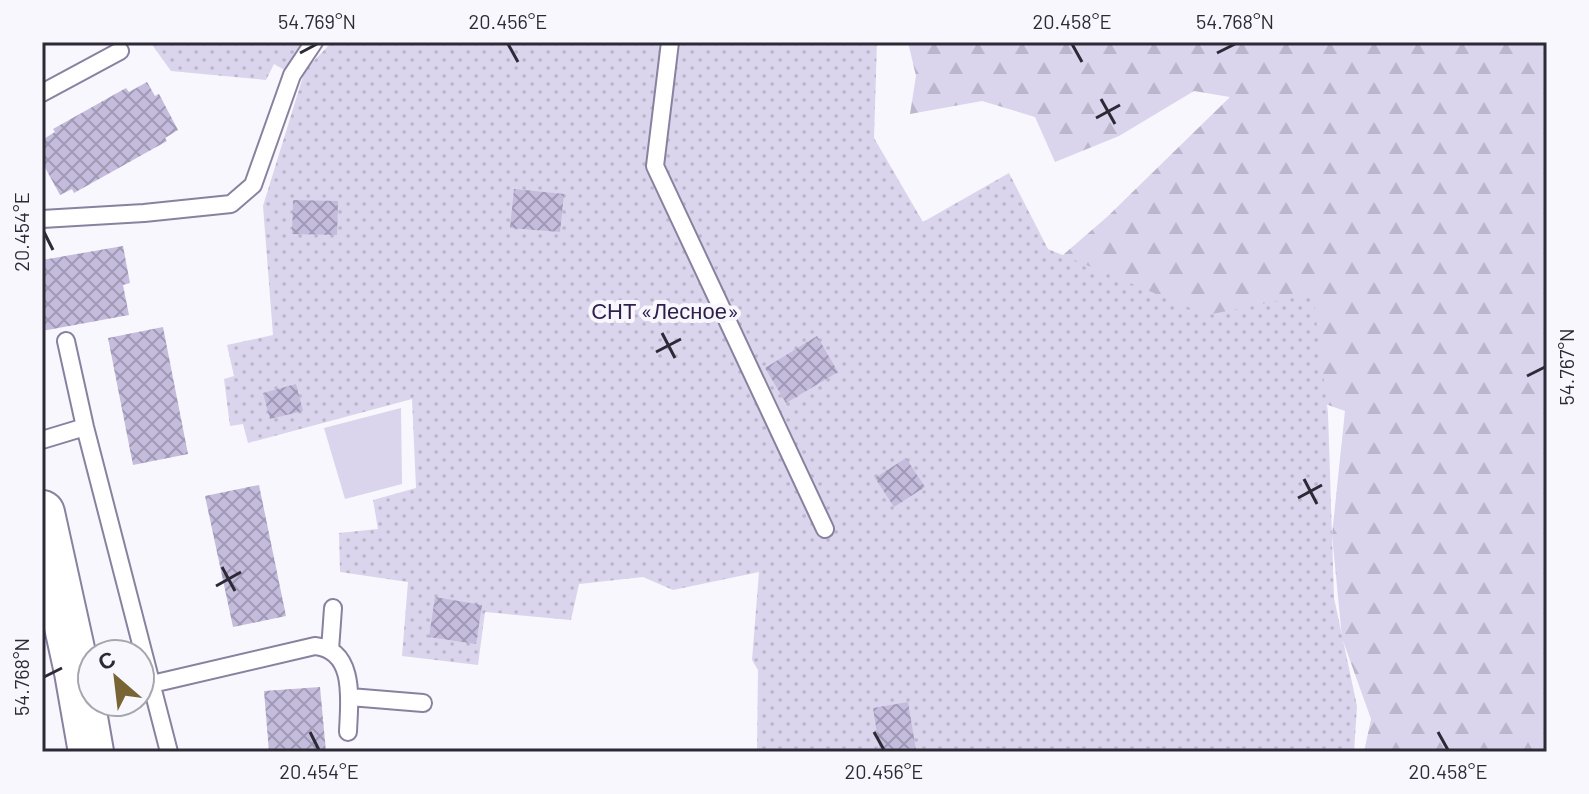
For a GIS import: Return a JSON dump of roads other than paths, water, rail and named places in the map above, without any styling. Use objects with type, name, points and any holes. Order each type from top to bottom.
[{"type":"main road","points":[[42,513],[91,752]]},
{"type":"lane","points":[[42,219],[231,204],[253,185],[292,75],[314,42]]},
{"type":"lane","points":[[670,42],[655,166],[825,529]]},
{"type":"lane","points":[[42,93],[120,51]]},
{"type":"lane","points":[[66,341],[140,638]]},
{"type":"lane","points":[[42,440],[85,427]]},
{"type":"lane","points":[[330,650],[333,608]]},
{"type":"lane","points":[[156,683],[315,646],[330,650],[342,663],[349,681],[348,732]]},
{"type":"lane","points":[[350,697],[423,703]]},
{"type":"lane","points":[[156,700],[169,752]]},
{"type":"park label","name":"СНТ «Лесное»","points":[[665,310]]}]
